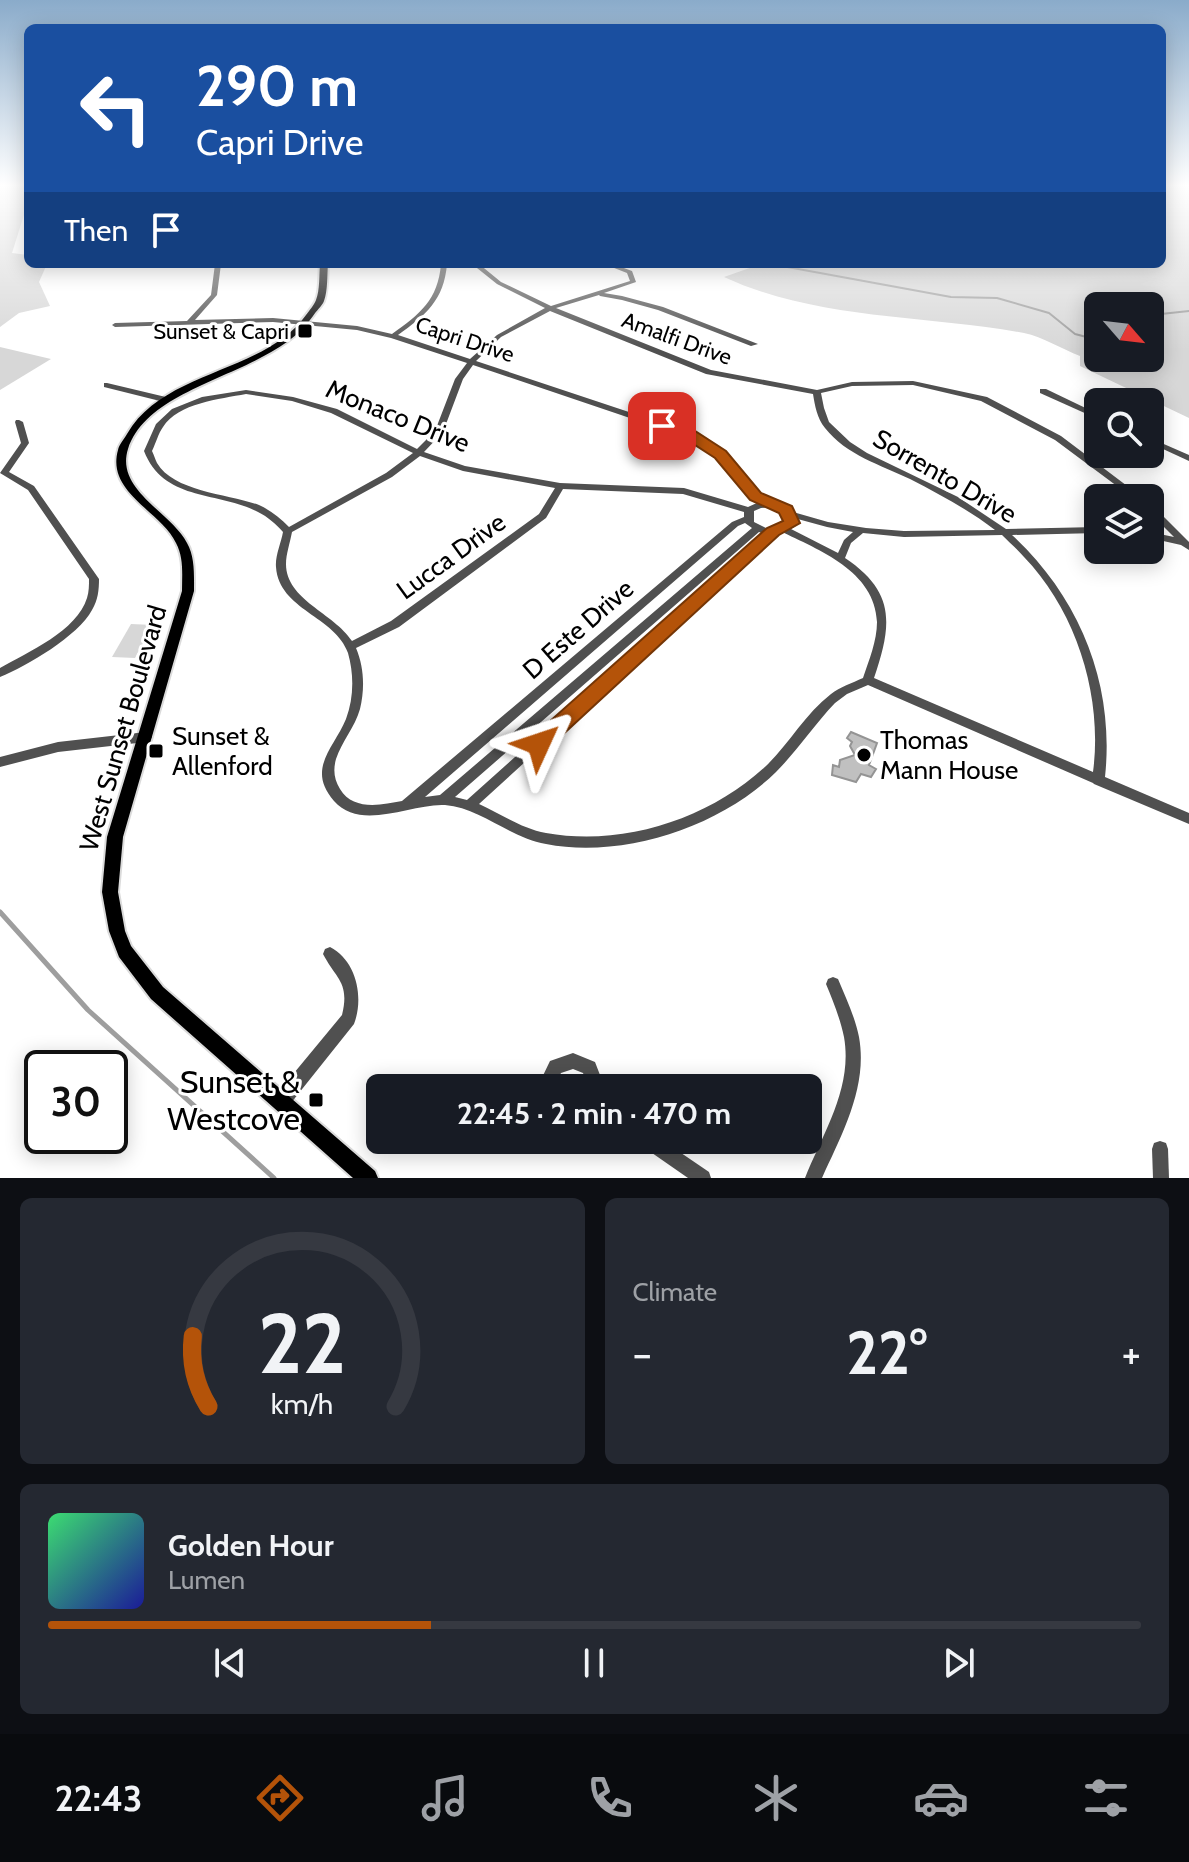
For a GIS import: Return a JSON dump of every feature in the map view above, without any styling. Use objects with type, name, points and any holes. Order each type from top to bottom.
[{"type":"main road","name":"West Sunset Boulevard","points":[[324,268],[323,289],[304,322],[260,355],[162,403],[144,418],[123,449],[124,477],[135,496],[154,510],[182,542],[187,562],[188,591],[111,857],[110,892],[117,931],[125,951],[157,993],[368,1178]]},
{"type":"street","points":[[189,323],[214,295],[217,268]]},
{"type":"street","points":[[393,336],[434,302],[444,283],[444,268]]},
{"type":"street","name":"Amalfi Drive","points":[[480,268],[499,283],[550,308],[709,372],[817,392],[852,384],[897,382],[967,393],[1012,411],[1058,438],[1120,484]]},
{"type":"street","points":[[288,531],[389,475],[418,453],[439,432],[459,379],[471,362],[499,336],[550,308],[629,285],[634,279],[630,272],[618,268]]},
{"type":"street","points":[[596,294],[621,297],[670,312],[704,329],[754,344]]},
{"type":"street","name":"Capri Drive","points":[[115,325],[304,322],[393,336],[689,435],[721,454],[743,484],[766,504]]},
{"type":"street","points":[[107,385],[162,403],[171,414],[151,438],[148,451],[155,469],[202,492],[260,509],[288,531]]},
{"type":"street","points":[[1043,391],[1084,410]]},
{"type":"street","name":"Sorrento Drive","points":[[817,392],[824,420],[842,441],[928,485],[1004,532],[1051,588],[1089,663],[1101,717],[1104,755],[1098,781]]},
{"type":"street","name":"Monaco Drive","points":[[144,418],[171,414],[224,394],[272,395],[334,411],[418,453],[463,468],[560,486],[684,491],[748,514]]},
{"type":"street","points":[[0,673],[63,634],[92,604],[96,590],[94,579],[31,488],[2,473],[25,443],[19,422]]},
{"type":"street","points":[[1164,446],[1189,458]]},
{"type":"street","name":"Lucca Drive","points":[[353,645],[395,624],[543,516],[560,486]]},
{"type":"street","points":[[766,504],[780,506],[790,514],[860,531],[912,535],[1084,530]]},
{"type":"street","name":"D Este Drive","points":[[403,807],[735,524],[766,504]]},
{"type":"street","points":[[288,531],[281,568],[287,586],[300,601],[343,632],[353,645],[357,697],[351,720],[330,758],[327,772],[332,787],[345,801],[365,810],[443,800],[470,805],[546,839],[601,842],[659,831],[698,817],[740,793],[770,769],[832,698],[868,680],[881,647],[885,621],[878,599],[841,556],[778,530],[758,528],[748,514]]},
{"type":"street","points":[[470,805],[778,530],[792,523],[790,514]]},
{"type":"street","points":[[1164,522],[1187,544]]},
{"type":"street","name":"D Este Drive","points":[[443,800],[758,528]]},
{"type":"street","points":[[841,556],[847,542],[860,531]]},
{"type":"street","points":[[1164,538],[1187,544]]},
{"type":"street","points":[[868,680],[1189,819]]},
{"type":"street","points":[[0,762],[58,747],[146,737]]},
{"type":"street","points":[[281,1102],[349,1019],[354,1003],[353,987],[330,954]]},
{"type":"street","points":[[813,1178],[839,1118],[856,1064],[849,1018],[833,984]]},
{"type":"street","points":[[552,1074],[556,1067],[573,1061],[589,1068],[591,1074]]},
{"type":"street","points":[[1160,1149],[1161,1178]]},
{"type":"street","points":[[668,1154],[703,1178]]},
{"type":"shaded area","points":[[0,240],[16,240],[12,253],[24,254],[24,268],[45,268],[39,282],[50,306],[19,313],[0,327]]},
{"type":"shaded area","points":[[1166,240],[1189,240],[1189,418],[1164,406],[1164,388],[1126,388],[1093,372],[1164,372],[1164,292],[1084,292],[1084,368],[1080,366],[1080,356],[1024,333],[833,309],[759,291],[724,277],[750,268],[1166,268]]},
{"type":"shaded area","points":[[0,347],[51,359],[0,390]]},
{"type":"shaded area","points":[[131,624],[153,625],[135,658],[112,657]]},
{"type":"building","name":"Thomas Mann House","points":[[851,732],[877,743],[869,765],[876,769],[871,777],[861,774],[856,782],[832,775],[833,765],[839,767],[840,760],[855,755],[850,746],[852,742],[847,738]]},
{"type":"waterway","points":[[793,268],[951,297],[997,298],[1049,313],[1075,334],[1084,336]]},
{"type":"waterway","points":[[1164,314],[1189,311]]},
{"type":"waterway","points":[[0,912],[88,1010],[274,1178]]},
{"type":"place","name":"Sunset & Capri","points":[[305,331]]},
{"type":"place","name":"Sunset & Allenford","points":[[156,751]]},
{"type":"place","name":"Thomas Mann House","points":[[864,755]]},
{"type":"place","name":"Sunset & Westcove","points":[[316,1100]]},
{"type":"route","points":[[539,744],[767,540],[773,531],[789,527],[792,523],[786,510],[766,504],[756,497],[721,454],[689,435],[662,426]]}]
